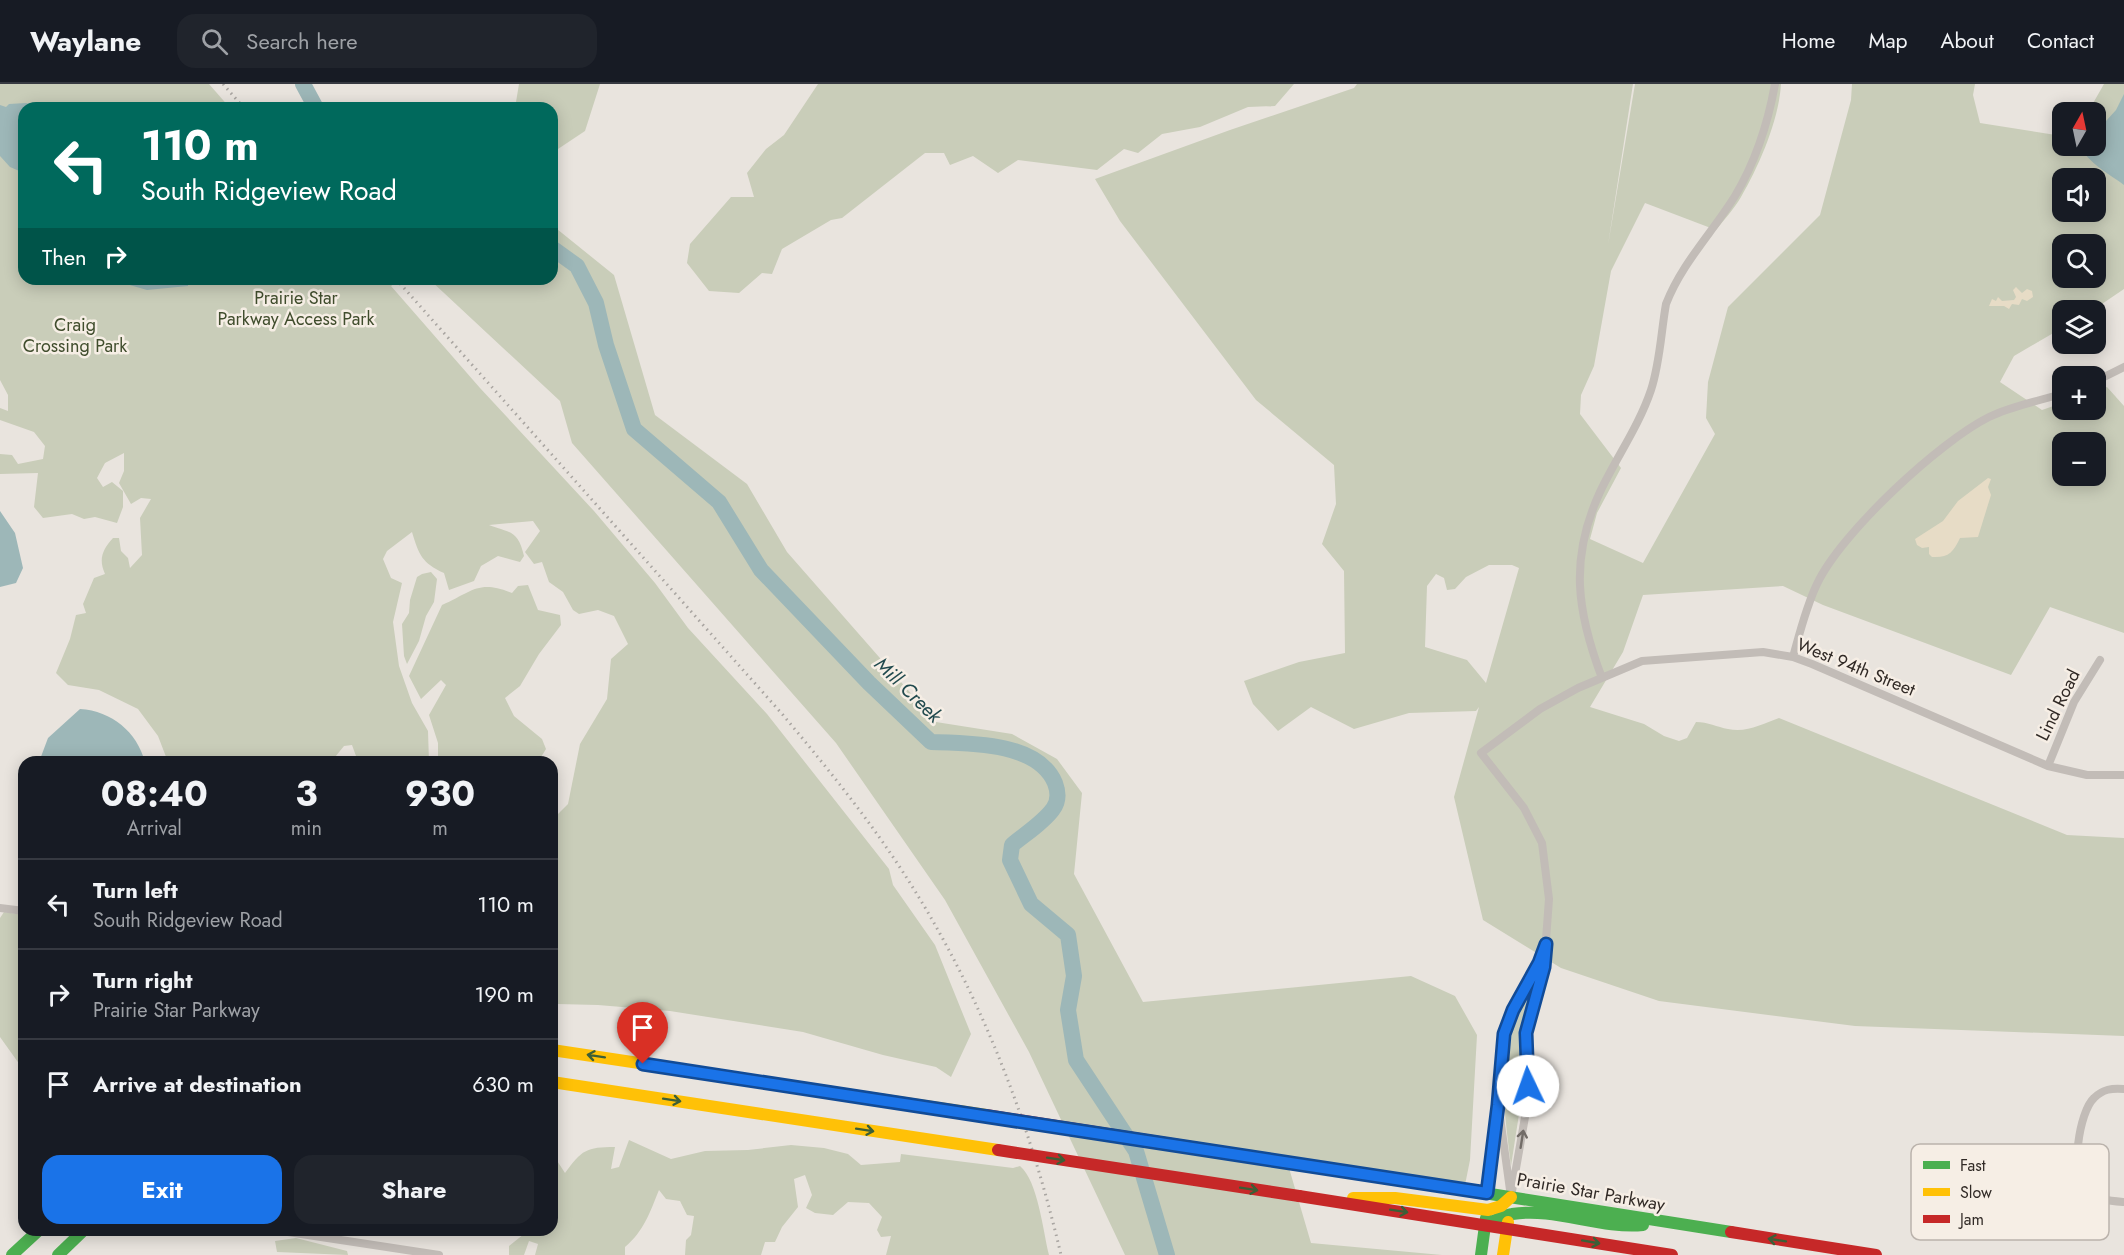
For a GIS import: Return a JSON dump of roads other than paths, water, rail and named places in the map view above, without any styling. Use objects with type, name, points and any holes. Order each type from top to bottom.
[{"type":"main road","name":"Prairie Star Parkway","points":[[558,1051],[986,1115],[1876,1255]]},
{"type":"main road","points":[[558,1083],[1672,1255]]},
{"type":"main road","points":[[1481,1255],[1488,1210],[1487,1193]]},
{"type":"main road","points":[[1332,1201],[1395,1198],[1488,1210],[1501,1206],[1511,1197]]},
{"type":"main road","points":[[1503,1255],[1507,1228],[1514,1214],[1511,1197]]},
{"type":"main road","points":[[1514,1214],[1536,1233]]},
{"type":"main road","points":[[1485,1225],[1514,1214],[1609,1225],[1638,1226],[1659,1222]]},
{"type":"main road","points":[[12,1255],[33,1236]]},
{"type":"main road","points":[[58,1255],[78,1236]]},
{"type":"street","points":[[1602,678],[1582,613],[1580,581],[1584,536],[1600,492],[1651,390],[1666,304],[1671,292],[1681,272],[1734,198],[1748,172],[1766,124],[1776,84]]},
{"type":"street","points":[[2106,376],[2124,367]]},
{"type":"street","points":[[1793,657],[1817,583],[1841,546],[1855,530],[1962,432],[1996,414],[2052,397]]},
{"type":"street","name":"West 94th Street","points":[[1546,944],[1550,899],[1542,843],[1524,807],[1481,753],[1540,709],[1578,688],[1642,661],[1763,651],[1793,657],[2048,766],[2086,775],[2124,776]]},
{"type":"street","name":"Lind Road","points":[[2048,766],[2074,702],[2100,660]]},
{"type":"street","points":[[0,908],[18,910]]},
{"type":"street","points":[[1487,1193],[1504,1034],[1513,1010],[1539,963],[1546,944]]},
{"type":"street","points":[[1511,1197],[1525,1118],[1528,1086],[1526,1033],[1544,967],[1546,944]]},
{"type":"street","points":[[2079,1144],[2086,1110],[2097,1095],[2110,1089],[2124,1089]]},
{"type":"street","points":[[1498,1105],[1511,1197]]},
{"type":"street","points":[[2109,1200],[2124,1202]]},
{"type":"street","points":[[329,1236],[439,1255]]},
{"type":"water","points":[[2124,94],[2124,185],[2106,172],[2106,168],[2100,168],[2087,156],[2106,156],[2106,121],[2116,110]]},
{"type":"water","points":[[18,103],[18,170],[10,167],[0,156],[0,105],[6,107],[9,104]]},
{"type":"water","points":[[130,285],[188,285],[188,286],[147,290]]},
{"type":"water","points":[[0,511],[15,533],[23,568],[16,583],[0,587]]},
{"type":"water","points":[[80,709],[92,711],[103,714],[121,725],[136,741],[143,756],[41,756],[48,738]]},
{"type":"waterway","name":"Mill Creek","points":[[303,84],[313,102]]},
{"type":"waterway","name":"Mill Creek","points":[[558,252],[577,266],[596,303],[606,345],[634,429],[719,502],[761,570],[869,683],[931,742],[982,745],[1018,752],[1034,759],[1055,783],[1057,789],[1055,806],[1044,819],[1012,845],[1010,860],[1031,904],[1068,935],[1074,976],[1068,1010],[1076,1060],[1136,1151],[1167,1255]]},
{"type":"railway","points":[[223,84],[239,102]]},
{"type":"railway","points":[[401,285],[783,715],[886,846],[953,957],[997,1053],[1033,1153],[1061,1255]]},
{"type":"park label","name":"Prairie Star Parkway Access Park","points":[[296,308]]},
{"type":"park label","name":"Craig Crossing Park","points":[[75,335]]}]
